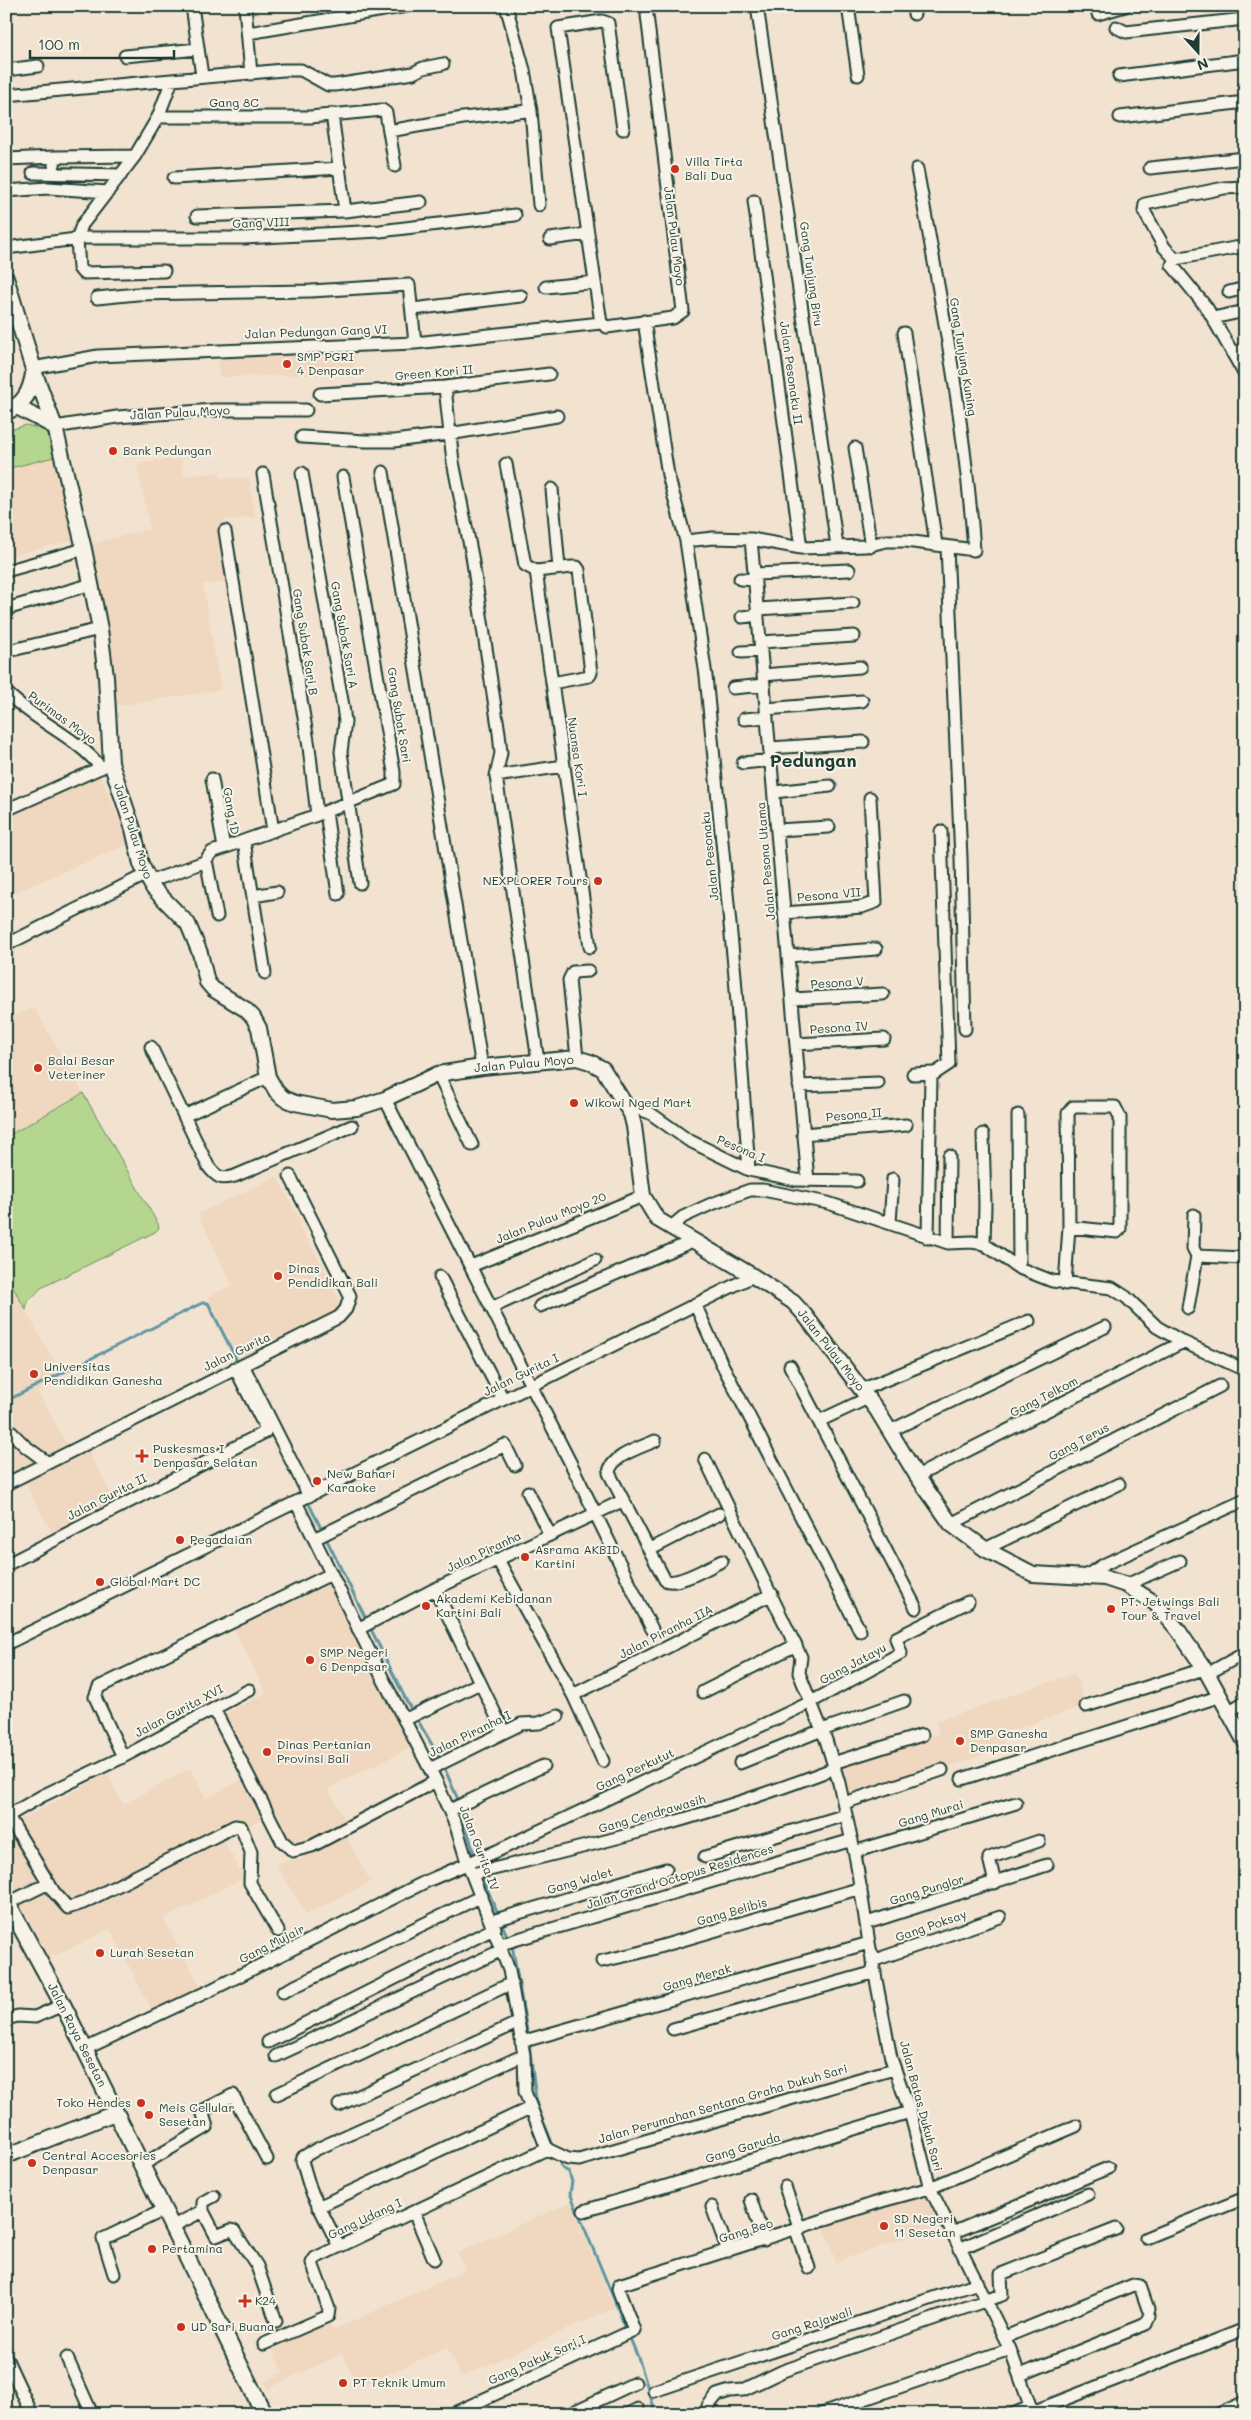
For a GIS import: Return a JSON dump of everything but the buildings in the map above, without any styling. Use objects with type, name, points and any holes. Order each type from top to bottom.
[{"type":"main road","points":[[6,279],[9,300],[33,369],[32,386],[27,397],[11,410]]},
{"type":"main road","name":"Jalan Raya Sesetan","points":[[7,1901],[63,2005],[264,2414]]},
{"type":"street","points":[[192,6],[202,76]]},
{"type":"street","points":[[245,6],[251,74]]},
{"type":"street","points":[[248,33],[406,6]]},
{"type":"street","points":[[506,6],[524,70],[531,111],[539,205]]},
{"type":"street","name":"Gang Tunjung Biru","points":[[757,6],[837,546]]},
{"type":"street","points":[[848,6],[858,75]]},
{"type":"street","points":[[1096,6],[1098,14],[1125,6]]},
{"type":"street","name":"Jalan Pulau Moyo","points":[[601,323],[607,327],[676,317],[682,313],[683,308],[647,15]]},
{"type":"street","points":[[1116,27],[1126,32],[1245,19]]},
{"type":"street","points":[[601,323],[558,28],[602,21],[608,23],[623,129]]},
{"type":"street","points":[[126,56],[198,49]]},
{"type":"street","points":[[1119,76],[1245,60]]},
{"type":"street","points":[[6,95],[202,76],[301,70],[328,85],[335,85],[413,73],[429,66],[444,64]]},
{"type":"street","points":[[6,70],[38,66]]},
{"type":"street","points":[[164,271],[83,273],[79,268],[77,239],[88,216],[135,156],[158,117],[172,80]]},
{"type":"street","points":[[1120,117],[1245,102]]},
{"type":"street","name":"Gang 8C","points":[[158,117],[310,117],[382,110],[386,113],[389,131]]},
{"type":"street","points":[[395,166],[389,131],[463,118],[527,111]]},
{"type":"street","points":[[332,114],[345,211]]},
{"type":"street","points":[[6,159],[135,156]]},
{"type":"street","points":[[54,174],[55,157]]},
{"type":"street","points":[[1150,168],[1245,158]]},
{"type":"street","points":[[174,178],[340,168]]},
{"type":"street","name":"Gang Tunjung Kuning","points":[[917,169],[942,304],[971,506],[974,550],[942,545]]},
{"type":"street","points":[[32,174],[121,175]]},
{"type":"street","points":[[1175,259],[1164,247],[1144,210],[1145,204],[1224,188],[1245,187]]},
{"type":"street","points":[[6,191],[48,188],[108,192]]},
{"type":"street","name":"Jalan Pesonaku II","points":[[754,201],[801,548]]},
{"type":"street","points":[[197,216],[345,211],[421,202]]},
{"type":"street","name":"Gang VIII","points":[[6,248],[77,239],[244,238],[380,231],[516,215]]},
{"type":"street","points":[[550,239],[587,234]]},
{"type":"street","points":[[1175,259],[1245,246]]},
{"type":"street","points":[[1175,259],[1172,265],[1201,299],[1245,375]]},
{"type":"street","points":[[546,287],[594,282]]},
{"type":"street","points":[[97,298],[137,294],[311,291],[409,285],[413,309],[415,343]]},
{"type":"street","points":[[1229,292],[1245,288]]},
{"type":"street","points":[[413,309],[521,296]]},
{"type":"street","points":[[1213,318],[1245,311]]},
{"type":"street","name":"Jalan Pesonaku","points":[[644,321],[668,475],[686,542],[706,676],[735,976],[749,1170]]},
{"type":"street","name":"Jalan Pedungan Gang VI","points":[[33,369],[98,356],[150,352],[415,343],[601,323]]},
{"type":"street","points":[[904,334],[942,545],[961,858],[965,1029]]},
{"type":"street","points":[[1233,353],[1245,349]]},
{"type":"street","name":"Jalan Pulau Moyo","points":[[33,369],[54,426],[92,584],[107,687],[106,765],[152,878],[188,924],[200,953],[207,982],[221,995],[245,1009],[253,1017],[259,1028],[268,1078],[282,1098],[332,1110],[357,1108],[385,1099],[438,1074],[482,1067],[577,1058],[603,1069],[626,1104],[634,1126],[643,1196],[657,1218],[670,1228],[793,1302],[864,1394],[890,1431],[917,1476],[951,1524],[985,1549],[1033,1574],[1106,1578],[1126,1585],[1155,1603],[1166,1614],[1206,1671],[1245,1742]]},
{"type":"street","name":"Green Kori II","points":[[320,394],[445,386],[549,374]]},
{"type":"street","points":[[445,386],[449,434],[472,556],[499,733],[501,753],[496,776],[538,1061]]},
{"type":"street","points":[[11,410],[54,426]]},
{"type":"street","name":"Jalan Pulau Moyo","points":[[54,426],[117,417],[214,410],[306,410]]},
{"type":"street","points":[[302,437],[365,441],[449,434],[557,416]]},
{"type":"street","points":[[855,448],[871,546]]},
{"type":"street","points":[[506,464],[525,565],[536,571],[577,567],[579,570],[591,673],[582,679],[552,683]]},
{"type":"street","points":[[383,472],[482,1067]]},
{"type":"street","name":"Gang Subak Sari A","points":[[302,473],[343,706],[344,722],[341,752],[360,883]]},
{"type":"street","name":"Gang Subak Sari B","points":[[263,474],[309,747],[338,894]]},
{"type":"street","name":"Gang Subak Sari","points":[[6,945],[152,878],[206,860],[210,853],[321,814],[392,786],[394,772],[343,477]]},
{"type":"street","points":[[552,489],[559,568]]},
{"type":"street","points":[[225,531],[273,831]]},
{"type":"street","points":[[686,542],[713,538],[752,538],[801,548],[871,546],[892,541],[942,545]]},
{"type":"street","name":"Jalan Pesona Utama","points":[[752,538],[808,1181]]},
{"type":"street","points":[[6,571],[84,549]]},
{"type":"street","points":[[740,580],[755,577],[849,570]]},
{"type":"street","name":"Nuansa Kori I","points":[[536,571],[590,947]]},
{"type":"street","points":[[6,609],[92,584]]},
{"type":"street","points":[[742,617],[758,612],[853,603]]},
{"type":"street","points":[[8,651],[100,629]]},
{"type":"street","points":[[741,652],[761,647],[854,636]]},
{"type":"street","points":[[733,688],[764,680],[860,667]]},
{"type":"street","name":"Purimas Moyo","points":[[6,692],[27,712],[106,765]]},
{"type":"street","points":[[744,719],[767,713],[862,701]]},
{"type":"street","points":[[770,748],[863,742]]},
{"type":"street","points":[[743,763],[771,760]]},
{"type":"street","points":[[6,810],[106,765]]},
{"type":"street","points":[[496,776],[564,766]]},
{"type":"street","name":"Gang 1D","points":[[212,779],[224,848]]},
{"type":"street","points":[[774,792],[830,786]]},
{"type":"street","name":"Pesona VII","points":[[784,913],[862,907],[876,902],[870,798]]},
{"type":"street","points":[[777,830],[829,827]]},
{"type":"street","points":[[913,1074],[933,1073],[949,1064],[941,831]]},
{"type":"street","points":[[244,841],[265,973]]},
{"type":"street","points":[[206,860],[217,916]]},
{"type":"street","points":[[253,896],[277,892]]},
{"type":"street","points":[[788,956],[876,949]]},
{"type":"street","points":[[577,1058],[569,980],[573,972],[588,971]]},
{"type":"street","name":"Pesona V","points":[[792,999],[883,994]]},
{"type":"street","name":"Pesona IV","points":[[796,1044],[884,1038]]},
{"type":"street","points":[[151,1047],[208,1166],[218,1178],[224,1179],[352,1126]]},
{"type":"street","points":[[928,1238],[930,1093],[933,1073]]},
{"type":"street","points":[[438,1074],[472,1145]]},
{"type":"street","points":[[184,1116],[268,1078]]},
{"type":"street","points":[[799,1086],[878,1083]]},
{"type":"street","points":[[385,1099],[531,1385],[652,1629]]},
{"type":"street","name":"Pesona I","points":[[626,1104],[650,1113],[688,1140],[749,1170],[772,1176],[808,1181],[857,1181]]},
{"type":"street","points":[[1065,1284],[1069,1227],[1069,1110],[1073,1107],[1115,1107],[1120,1117],[1120,1229],[1117,1232],[1110,1232],[1069,1227]]},
{"type":"street","points":[[1018,1115],[1019,1268]]},
{"type":"street","name":"Pesona II","points":[[803,1134],[906,1124]]},
{"type":"street","points":[[983,1134],[986,1206],[984,1244]]},
{"type":"street","points":[[948,1243],[949,1156]]},
{"type":"street","name":"Jalan Gurita","points":[[6,1484],[339,1317],[350,1296],[290,1176]]},
{"type":"street","points":[[890,1223],[893,1179]]},
{"type":"street","points":[[670,1228],[683,1217],[709,1205],[737,1194],[763,1190],[828,1204],[890,1223],[928,1238],[948,1243],[972,1242],[984,1244],[1019,1268],[1037,1276],[1065,1284],[1098,1286],[1119,1291],[1157,1327],[1183,1342],[1245,1370]]},
{"type":"street","name":"Jalan Pulau Moyo 20","points":[[471,1266],[643,1196]]},
{"type":"street","points":[[1188,1308],[1196,1256],[1193,1248],[1194,1215]]},
{"type":"street","points":[[540,1306],[692,1241]]},
{"type":"street","points":[[1196,1256],[1245,1258]]},
{"type":"street","points":[[491,1308],[595,1260]]},
{"type":"street","name":"Jalan Gurita I","points":[[6,1644],[752,1276]]},
{"type":"street","points":[[440,1277],[503,1399]]},
{"type":"street","points":[[695,1304],[721,1362],[860,1631]]},
{"type":"street","points":[[819,1421],[864,1394],[1029,1321]]},
{"type":"street","points":[[890,1431],[1105,1327]]},
{"type":"street","name":"Gang Telkom","points":[[917,1476],[1183,1342]]},
{"type":"street","points":[[239,1366],[264,1415]]},
{"type":"street","points":[[790,1366],[916,1608]]},
{"type":"street","name":"Gang Terus","points":[[951,1524],[1220,1386]]},
{"type":"street","name":"Jalan Gurita IV","points":[[264,1415],[320,1536],[332,1574],[410,1717],[436,1781],[451,1809],[473,1860],[472,1874],[496,1922],[512,1983],[517,2023],[527,2040],[524,2055],[525,2092],[530,2108],[552,2151]]},
{"type":"street","name":"Jalan Gurita II","points":[[6,1565],[103,1514],[260,1436],[265,1432],[266,1428],[264,1415]]},
{"type":"street","points":[[6,1427],[25,1446],[48,1462]]},
{"type":"street","points":[[655,1441],[616,1461],[610,1468],[609,1473],[665,1580],[669,1582],[678,1581],[722,1561]]},
{"type":"street","points":[[320,1536],[505,1445],[515,1465]]},
{"type":"street","name":"Jalan Batas Dukuh Sari","points":[[704,1459],[772,1594],[801,1657],[799,1673],[822,1730],[844,1803],[861,1888],[873,1966],[894,2068],[910,2112],[930,2188],[1005,2337],[1032,2411]]},
{"type":"street","points":[[985,1549],[1119,1484]]},
{"type":"street","points":[[528,1492],[550,1535]]},
{"type":"street","points":[[1084,1576],[1105,1564],[1245,1500]]},
{"type":"street","name":"Jalan Piranha","points":[[360,1628],[435,1589],[622,1501]]},
{"type":"street","points":[[649,1550],[719,1514]]},
{"type":"street","points":[[498,1560],[573,1695],[603,1761]]},
{"type":"street","points":[[1126,1585],[1180,1561]]},
{"type":"street","points":[[278,1931],[250,1884],[251,1852],[244,1830],[237,1826],[74,1908],[68,1908],[63,1905],[7,1817],[50,1791],[123,1756],[95,1697],[99,1687],[251,1611],[332,1574]]},
{"type":"street","points":[[435,1589],[504,1732]]},
{"type":"street","name":"Jalan Piranha IIA","points":[[573,1695],[772,1594]]},
{"type":"street","name":"Gang Jatayu","points":[[811,1702],[902,1654],[896,1638],[968,1602]]},
{"type":"street","points":[[703,1692],[796,1645]]},
{"type":"street","points":[[1086,1706],[1206,1671],[1245,1653]]},
{"type":"street","points":[[410,1717],[480,1682]]},
{"type":"street","name":"Jalan Gurita XVI","points":[[123,1756],[249,1690]]},
{"type":"street","points":[[962,1779],[1221,1696]]},
{"type":"street","points":[[740,1763],[822,1730],[904,1701]]},
{"type":"street","name":"Gang Perkutut","points":[[473,1860],[811,1702]]},
{"type":"street","points":[[1229,1711],[1245,1702]]},
{"type":"street","points":[[214,1709],[282,1841],[293,1851],[312,1846],[436,1781]]},
{"type":"street","name":"Jalan Piranha I","points":[[431,1768],[522,1724],[540,1723],[558,1716]]},
{"type":"street","name":"Gang Cendrawasih","points":[[472,1874],[563,1853],[704,1814],[834,1765],[922,1735]]},
{"type":"street","points":[[451,1809],[543,1766]]},
{"type":"street","points":[[844,1803],[942,1770]]},
{"type":"street","name":"Gang Murai","points":[[854,1852],[1016,1803]]},
{"type":"street","points":[[705,1857],[846,1816]]},
{"type":"street","name":"Jalan Grand Octopus Residences","points":[[276,2056],[516,1940],[852,1840]]},
{"type":"street","points":[[995,1883],[988,1864],[989,1858],[1039,1841]]},
{"type":"street","name":"Gang Mujair","points":[[85,2049],[213,1989],[290,1949],[473,1860]]},
{"type":"street","name":"Gang Punglor","points":[[867,1923],[1048,1865]]},
{"type":"street","name":"Gang Walet","points":[[268,2042],[496,1922],[666,1870]]},
{"type":"street","points":[[7,1901],[49,1883]]},
{"type":"street","name":"Gang Belibis","points":[[605,1961],[861,1888]]},
{"type":"street","points":[[283,1992],[482,1896]]},
{"type":"street","name":"Gang Poksay","points":[[673,2029],[873,1966],[1000,1917]]},
{"type":"street","name":"Gang Merak","points":[[527,2040],[869,1943]]},
{"type":"street","points":[[277,2094],[512,1983]]},
{"type":"street","points":[[6,2019],[18,2016],[35,2017],[63,2005]]},
{"type":"street","points":[[339,2105],[517,2023]]},
{"type":"street","points":[[339,2246],[318,2207],[308,2182],[303,2157],[524,2055]]},
{"type":"street","name":"Jalan Perumahan Sentana Graha Dukuh Sari","points":[[552,2151],[568,2159],[579,2160],[894,2068]]},
{"type":"street","points":[[142,2165],[207,2127],[202,2111],[233,2094],[267,2159]]},
{"type":"street","points":[[318,2207],[530,2108]]},
{"type":"street","points":[[6,2156],[115,2112]]},
{"type":"street","name":"Gang Garuda","points":[[584,2211],[910,2112]]},
{"type":"street","name":"Gang Beo","points":[[633,2331],[635,2328],[618,2289],[619,2285],[882,2201],[930,2188],[1076,2126]]},
{"type":"street","name":"Gang Udang I","points":[[264,2344],[328,2316],[329,2308],[312,2263],[315,2258],[552,2151]]},
{"type":"street","points":[[952,2233],[1108,2168]]},
{"type":"street","points":[[784,2187],[810,2268]]},
{"type":"street","points":[[960,2249],[1088,2194]]},
{"type":"street","points":[[214,2196],[203,2202],[202,2211],[213,2234],[217,2236],[226,2231],[234,2231],[250,2253],[257,2266],[276,2321]]},
{"type":"street","points":[[1146,2238],[1245,2198]]},
{"type":"street","points":[[751,2200],[764,2240]]},
{"type":"street","points":[[712,2208],[728,2251]]},
{"type":"street","points":[[114,2274],[103,2239],[164,2210]]},
{"type":"street","points":[[171,2227],[202,2211]]},
{"type":"street","points":[[414,2212],[434,2258]]},
{"type":"street","points":[[708,2406],[718,2396],[730,2391],[743,2390],[783,2370],[1002,2295],[1002,2274],[1116,2229]]},
{"type":"street","name":"Gang Rajawali","points":[[654,2391],[978,2283]]},
{"type":"street","points":[[1005,2337],[1133,2285],[1140,2286],[1150,2319],[1146,2324],[1020,2375]]},
{"type":"street","points":[[1013,2414],[1032,2411],[1245,2329]]},
{"type":"street","name":"Gang Pakuk Sari I","points":[[452,2414],[633,2331]]},
{"type":"street","points":[[821,2414],[1010,2348]]},
{"type":"street","points":[[6,2358],[32,2414]]},
{"type":"street","points":[[67,2358],[92,2414]]},
{"type":"street","points":[[569,2414],[635,2383]]},
{"type":"street","points":[[1218,2414],[1245,2402]]},
{"type":"shaded area","name":"SMP PGRI 4 Denpasar","points":[[356,346],[354,373],[219,377],[219,354]]},
{"type":"shaded area","points":[[26,425],[48,431],[74,540],[6,557],[6,431]]},
{"type":"shaded area","points":[[159,460],[181,460],[184,475],[220,473],[221,478],[249,478],[255,517],[224,520],[233,581],[203,585],[221,690],[115,706],[106,622],[91,544],[150,529],[137,464]]},
{"type":"shaded area","points":[[100,775],[130,844],[6,896],[6,818]]},
{"type":"shaded area","name":"Balai Besar Veteriner","points":[[34,1007],[83,1093],[6,1137],[6,1020]]},
{"type":"shaded area","name":"Dinas Pendidikan Bali","points":[[277,1176],[301,1222],[299,1225],[323,1266],[342,1306],[334,1316],[242,1361],[207,1297],[232,1285],[198,1214]]},
{"type":"shaded area","name":"Universitas Pendidikan Ganesha","points":[[6,1275],[64,1379],[38,1392],[67,1445],[6,1476]]},
{"type":"shaded area","points":[[87,1449],[117,1504],[55,1539],[24,1481]]},
{"type":"shaded area","name":"SMP Negeri 6 Denpasar","points":[[330,1580],[413,1747],[328,1788],[346,1822],[309,1842],[299,1844],[291,1842],[285,1835],[222,1715],[266,1693],[233,1627]]},
{"type":"shaded area","name":"SMP Ganesha Denpasar","points":[[1075,1673],[1086,1705],[1002,1734],[1006,1748],[847,1799],[840,1765],[939,1734],[935,1722]]},
{"type":"shaded area","points":[[190,1768],[206,1798],[241,1780],[262,1819],[223,1839],[244,1878],[164,1919],[203,1991],[154,2015],[110,1929],[50,1958],[6,1882],[6,1827],[107,1774],[123,1804]]},
{"type":"shaded area","points":[[346,1836],[371,1882],[306,1914],[276,1864],[286,1860],[299,1860]]},
{"type":"shaded area","name":"SD Negeri 11 Sesetan","points":[[927,2192],[944,2225],[836,2262],[824,2227]]},
{"type":"shaded area","points":[[571,2202],[614,2308],[461,2377],[447,2348],[358,2387],[342,2354],[267,2389],[264,2382],[283,2372],[272,2349],[329,2322],[333,2330],[465,2270],[457,2253]]},
{"type":"green space","points":[[26,425],[48,431],[54,457],[6,469],[6,431]]},
{"type":"green space","points":[[83,1093],[159,1228],[155,1232],[41,1288],[27,1303],[26,1310],[6,1275],[6,1137]]},
{"type":"waterway","points":[[6,1401],[202,1303],[208,1303],[239,1365]]},
{"type":"waterway","points":[[307,1500],[407,1702],[441,1760],[459,1802]]},
{"type":"waterway","points":[[461,1808],[475,1857]]},
{"type":"waterway","points":[[483,1879],[513,1950],[528,2037],[537,2106],[555,2150]]},
{"type":"waterway","points":[[557,2157],[562,2168],[569,2172],[572,2182],[570,2193],[639,2360],[656,2414]]},
{"type":"place","name":"Villa Tirta Bali Dua","points":[[675,169]]},
{"type":"place","name":"SMP PGRI 4 Denpasar","points":[[287,364]]},
{"type":"place","name":"Bank Pedungan","points":[[113,451]]},
{"type":"place","name":"NEXPLORER Tours","points":[[598,881]]},
{"type":"place","name":"Balai Besar Veteriner","points":[[38,1068]]},
{"type":"place","name":"Wikowi Nged Mart","points":[[574,1103]]},
{"type":"place","name":"Dinas Pendidikan Bali","points":[[278,1276]]},
{"type":"place","name":"Universitas Pendidikan Ganesha","points":[[34,1374]]},
{"type":"place","name":"Puskesmas I Denpasar Selatan","points":[[142,1456]]},
{"type":"place","name":"New Bahari Karaoke","points":[[317,1481]]},
{"type":"place","name":"Pegadaian","points":[[180,1540]]},
{"type":"place","name":"Asrama AKBID Kartini","points":[[525,1557]]},
{"type":"place","name":"Global Mart DC","points":[[100,1582]]},
{"type":"place","name":"Akademi Kebidanan Kartini Bali","points":[[426,1606]]},
{"type":"place","name":"PT. Jetwings Bali Tour & Travel","points":[[1111,1609]]},
{"type":"place","name":"SMP Negeri 6 Denpasar","points":[[310,1660]]},
{"type":"place","name":"SMP Ganesha Denpasar","points":[[960,1741]]},
{"type":"place","name":"Dinas Pertanian Provinsi Bali","points":[[267,1752]]},
{"type":"place","name":"Lurah Sesetan","points":[[100,1953]]},
{"type":"place","name":"Toko Hendes","points":[[141,2103]]},
{"type":"place","name":"Meis Cellular Sesetan","points":[[149,2115]]},
{"type":"place","name":"Central Accesories Denpasar","points":[[32,2163]]},
{"type":"place","name":"SD Negeri 11 Sesetan","points":[[884,2226]]},
{"type":"place","name":"Pertamina","points":[[152,2249]]},
{"type":"place","name":"K24","points":[[245,2301]]},
{"type":"place","name":"UD Sari Buana","points":[[181,2327]]},
{"type":"place","name":"PT Teknik Umum","points":[[343,2383]]},
{"type":"district","name":"Pedungan","points":[[813,761]]}]
